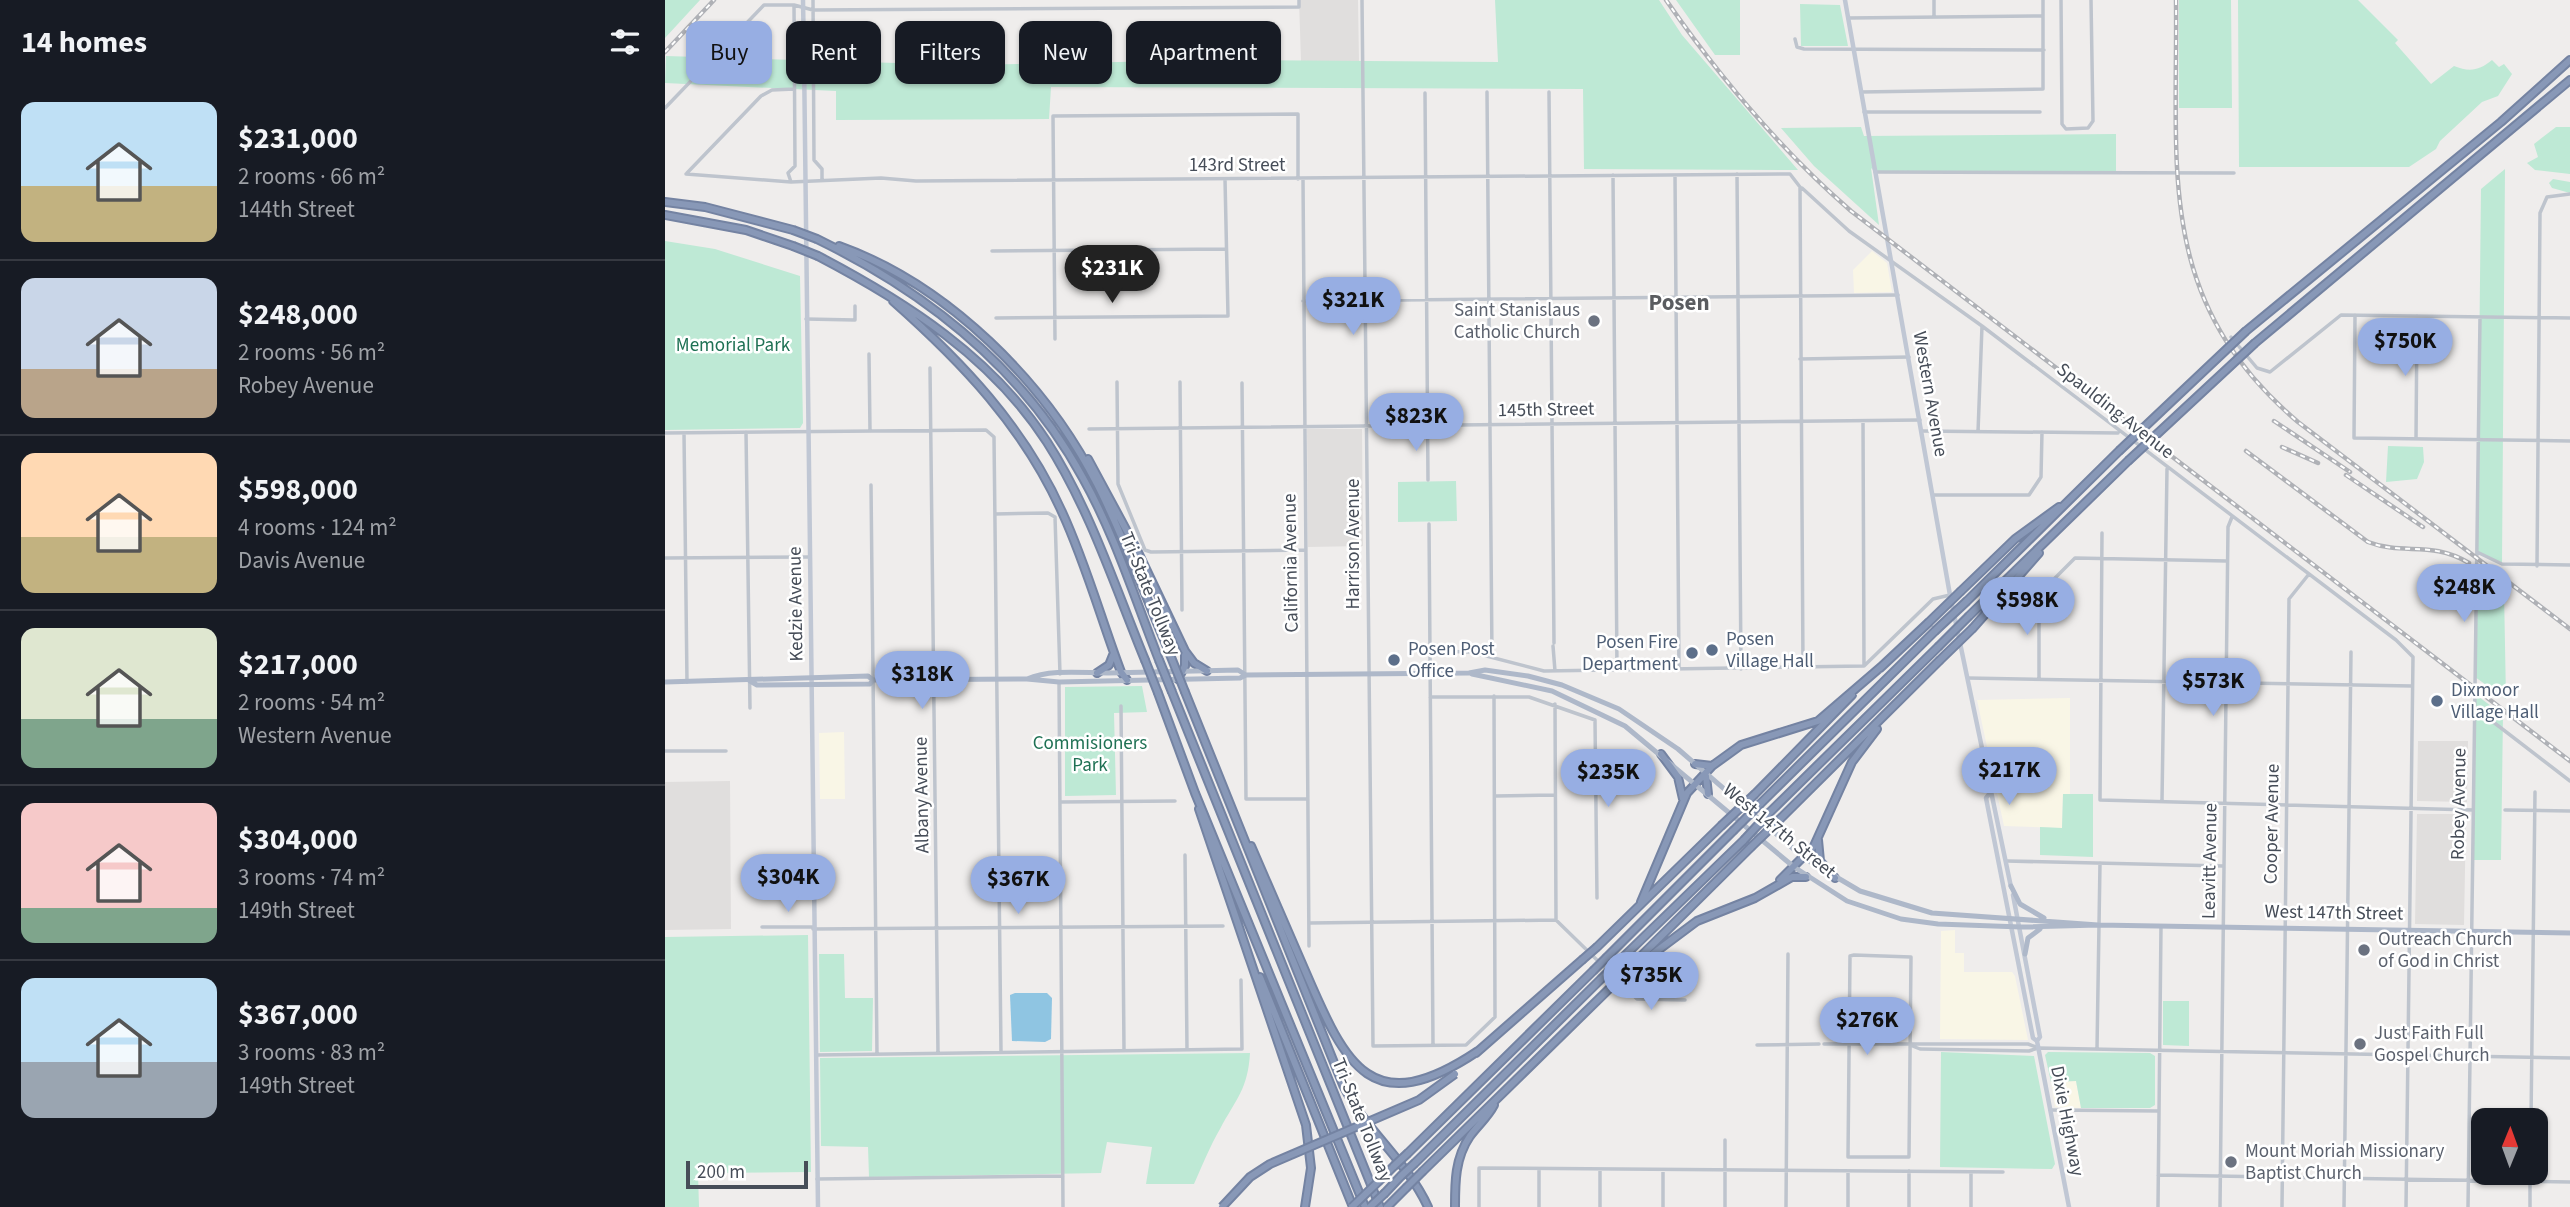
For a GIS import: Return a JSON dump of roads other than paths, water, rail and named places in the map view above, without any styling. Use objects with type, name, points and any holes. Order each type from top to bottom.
[{"type":"highway","points":[[1248,953],[1276,1013],[1352,1207],[1935,631],[2246,331],[2501,122],[2570,60]]},
{"type":"highway","points":[[1368,1207],[2128,461],[2255,343],[2570,80]]},
{"type":"highway","name":"Tri-State Tollway","points":[[665,202],[705,207],[793,230],[817,239],[897,282],[947,317],[1020,387],[1059,436],[1084,480],[1159,660],[1380,1207]]},
{"type":"highway","name":"Tri-State Tollway","points":[[665,215],[746,230],[818,256],[873,284],[974,356],[1007,391],[1046,440],[1093,531],[1195,793],[1368,1207]]},
{"type":"highway","points":[[817,239],[873,260],[946,306],[1005,359],[1067,434],[1098,485],[1167,647],[1343,1085],[1355,1107],[1405,1168],[1428,1207]]},
{"type":"highway","points":[[873,284],[958,361],[1022,439],[1062,511],[1112,649],[1127,680]]},
{"type":"highway","points":[[1067,434],[1077,442],[1104,486],[1185,651],[1194,663],[1207,671]]},
{"type":"highway","points":[[1641,902],[1683,800],[1712,766],[1741,745],[1818,721],[1929,623],[2015,539],[2050,511],[2064,505]]},
{"type":"highway","points":[[1627,974],[1751,847],[1973,628],[2033,561],[2048,540]]},
{"type":"highway","points":[[1097,673],[1111,663],[1112,649]]},
{"type":"highway","points":[[1178,679],[1185,651]]},
{"type":"highway","points":[[1222,1207],[1250,1177],[1270,1164],[1419,1100],[1597,947],[1882,666]]},
{"type":"highway","points":[[1774,886],[1804,858],[1818,836],[1852,762],[1881,720]]},
{"type":"highway","points":[[1661,754],[1678,777],[1683,800]]},
{"type":"highway","points":[[1695,764],[1712,766]]},
{"type":"highway","points":[[1707,774],[1705,786],[1708,794]]},
{"type":"highway","points":[[1195,793],[1203,828],[1306,1125],[1311,1168],[1305,1207]]},
{"type":"highway","points":[[1234,814],[1244,830],[1333,1036],[1355,1065],[1387,1081],[1412,1082],[1453,1072]]},
{"type":"highway","points":[[1818,836],[1821,861],[1835,878]]},
{"type":"highway","points":[[1389,1205],[1618,980],[1686,927],[1755,898],[1792,877],[1806,877]]},
{"type":"highway","points":[[1455,1207],[1456,1170],[1461,1153],[1498,1098]]},
{"type":"main road","name":"Kedzie Avenue","points":[[803,0],[818,1207]]},
{"type":"main road","name":"Western Avenue","points":[[1845,0],[1950,594],[1990,793],[1994,797],[2019,919]]},
{"type":"main road","name":"West 147th Street","points":[[1027,679],[1038,675],[1060,674],[1238,670],[1246,674],[1469,673],[1524,683],[1577,701],[1625,726],[1806,877],[1847,901],[1901,919],[2021,928],[2054,924]]},
{"type":"main road","name":"West 147th Street","points":[[1469,673],[1485,670],[1528,676],[1598,698],[1647,725],[1804,858],[1860,891],[1914,910],[2054,924],[2570,933]]},
{"type":"main road","name":"West 147th Street","points":[[750,681],[758,677],[868,676],[873,680],[1027,679],[1059,682],[1240,678],[1246,674]]},
{"type":"main road","name":"West 147th Street","points":[[750,681],[757,685],[870,684],[873,680]]},
{"type":"main road","points":[[665,682],[750,681]]},
{"type":"main road","name":"Western Avenue","points":[[1990,793],[1986,799],[2008,919]]},
{"type":"main road","points":[[2011,886],[2026,910],[2054,924]]},
{"type":"main road","name":"Dixie Highway","points":[[2008,919],[2033,1038],[2037,1041]]},
{"type":"main road","name":"Dixie Highway","points":[[2019,919],[2040,1037],[2037,1041],[2038,1048],[2069,1207]]},
{"type":"main road","points":[[2025,954],[2031,933],[2054,924]]},
{"type":"street","points":[[813,0],[814,160],[822,169],[822,179]]},
{"type":"street","points":[[1176,0],[1176,8]]},
{"type":"street","points":[[665,108],[764,5],[794,5],[813,10],[1299,7],[1299,0]]},
{"type":"street","name":"Harrison Avenue","points":[[1362,0],[1373,1046],[1433,1045]]},
{"type":"street","points":[[1934,0],[1934,16]]},
{"type":"street","points":[[1861,92],[2040,90],[2044,87],[2043,0]]},
{"type":"street","points":[[2061,0],[2063,124],[2066,129],[2088,128],[2092,121],[2091,0]]},
{"type":"street","points":[[791,182],[788,173],[795,166],[794,5]]},
{"type":"street","points":[[1848,18],[2043,16]]},
{"type":"street","points":[[1795,40],[1797,47],[1853,50],[2044,50]]},
{"type":"street","name":"143rd Street","points":[[794,89],[772,90],[761,96],[686,174],[791,182],[822,179],[1225,180],[1790,174]]},
{"type":"street","points":[[1487,92],[1492,657]]},
{"type":"street","points":[[1549,92],[1555,671]]},
{"type":"street","points":[[1425,93],[1428,480]]},
{"type":"street","points":[[1864,112],[2040,112]]},
{"type":"street","name":"California Avenue","points":[[1052,180],[1053,116],[1298,114],[1303,301],[1309,946]]},
{"type":"street","points":[[1875,172],[2234,173]]},
{"type":"street","points":[[1737,174],[1741,669]]},
{"type":"street","name":"Spaulding Avenue","points":[[1790,174],[1800,187],[1849,231],[1983,326],[2167,469],[2396,640],[2413,657],[2412,686]]},
{"type":"street","points":[[1612,175],[1617,671]]},
{"type":"street","points":[[1675,175],[1679,669]]},
{"type":"street","points":[[1052,180],[1055,339]]},
{"type":"street","points":[[996,318],[1227,316],[1225,180]]},
{"type":"street","points":[[1800,187],[1803,668]]},
{"type":"street","points":[[2537,566],[2540,213],[2547,197],[2570,194]]},
{"type":"street","points":[[992,251],[1226,249]]},
{"type":"street","points":[[1303,301],[1898,295]]},
{"type":"street","points":[[806,319],[855,320],[855,306]]},
{"type":"street","points":[[2231,337],[2257,368],[2270,372],[2341,315],[2570,318]]},
{"type":"street","points":[[2354,315],[2354,438],[2570,441]]},
{"type":"street","points":[[2416,439],[2417,316]]},
{"type":"street","name":"Robey Avenue","points":[[2468,1207],[2480,317]]},
{"type":"street","points":[[1978,432],[1983,326]]},
{"type":"street","points":[[869,354],[870,431]]},
{"type":"street","points":[[1800,359],[1909,357]]},
{"type":"street","name":"Albany Avenue","points":[[930,368],[938,1053]]},
{"type":"street","points":[[1117,382],[1120,494],[1145,550],[1305,550]]},
{"type":"street","points":[[1180,382],[1182,610]]},
{"type":"street","points":[[1242,383],[1246,799],[1308,799]]},
{"type":"street","name":"145th Street","points":[[1089,429],[1920,420]]},
{"type":"street","points":[[1863,421],[1864,666]]},
{"type":"street","points":[[665,433],[986,430],[995,437],[1001,1052]]},
{"type":"street","points":[[1922,431],[2120,433]]},
{"type":"street","points":[[746,432],[750,708]]},
{"type":"street","points":[[1934,495],[2029,495],[2042,477],[2042,432]]},
{"type":"street","points":[[684,433],[687,682]]},
{"type":"street","points":[[2162,802],[2167,469]]},
{"type":"street","points":[[871,485],[877,1054]]},
{"type":"street","points":[[995,513],[1048,513],[1057,522],[1060,674]]},
{"type":"street","name":"Leavitt Avenue","points":[[2220,1207],[2227,561],[2228,527],[2233,516]]},
{"type":"street","points":[[1429,524],[1433,1045],[1466,1045],[1495,1017],[1494,696]]},
{"type":"street","points":[[2102,533],[2100,800],[2473,810]]},
{"type":"street","points":[[2477,552],[2502,564],[2570,565]]},
{"type":"street","points":[[665,558],[809,557]]},
{"type":"street","points":[[2039,679],[2039,594],[2075,558],[2227,561]]},
{"type":"street","name":"Cooper Avenue","points":[[2282,1207],[2289,599],[2309,574]]},
{"type":"street","points":[[1429,651],[1471,652],[1555,671],[1864,666],[1933,598],[1950,594]]},
{"type":"street","points":[[2344,1207],[2350,652]]},
{"type":"street","points":[[1968,678],[2412,686],[2406,1207]]},
{"type":"street","points":[[1059,682],[1063,1207]]},
{"type":"street","points":[[1430,697],[1529,697],[1595,719],[1597,898]]},
{"type":"street","points":[[1555,704],[1556,920],[1637,999],[1685,1000]]},
{"type":"street","points":[[1121,706],[1124,1050]]},
{"type":"street","points":[[2475,708],[2570,781]]},
{"type":"street","points":[[665,751],[726,751]]},
{"type":"street","points":[[2531,1108],[2535,792]]},
{"type":"street","points":[[1495,796],[1555,795]]},
{"type":"street","points":[[1060,802],[1175,802]]},
{"type":"street","points":[[2505,810],[2570,811]]},
{"type":"street","points":[[1185,855],[1187,1049]]},
{"type":"street","points":[[2007,861],[2223,866]]},
{"type":"street","points":[[2097,1049],[2100,863]]},
{"type":"street","points":[[1309,923],[1556,920]]},
{"type":"street","points":[[762,927],[937,929],[1223,926]]},
{"type":"street","points":[[2158,1207],[2161,926]]},
{"type":"street","points":[[1786,1207],[1789,954]]},
{"type":"street","points":[[1850,956],[1911,957],[1909,1157],[1848,1157],[1849,1044],[1850,956]]},
{"type":"street","points":[[815,1055],[1242,1049],[1241,980]]},
{"type":"street","points":[[1757,1045],[1910,1045],[1921,1042],[1960,1042],[2028,1044],[2038,1048]]},
{"type":"street","points":[[1960,1042],[1960,1049]]},
{"type":"street","points":[[1910,1045],[1920,1049],[2029,1051],[2038,1048],[2570,1058]]},
{"type":"street","points":[[2050,1110],[2159,1111]]},
{"type":"street","points":[[1725,1140],[1725,1207]]},
{"type":"street","points":[[1479,1207],[1479,1168],[2003,1172]]},
{"type":"street","points":[[1539,1169],[1539,1207]]},
{"type":"street","points":[[1600,1169],[1600,1207]]},
{"type":"street","points":[[1663,1170],[1663,1207]]},
{"type":"street","points":[[1848,1171],[1848,1207]]},
{"type":"street","points":[[1909,1171],[1909,1207]]},
{"type":"street","points":[[1971,1172],[1971,1207]]},
{"type":"street","points":[[2158,1175],[2471,1180]]},
{"type":"street","points":[[817,1180],[1063,1176]]},
{"type":"street","points":[[2548,1181],[2570,1182]]},
{"type":"street","points":[[2530,1185],[2530,1207]]},
{"type":"water","points":[[1047,993],[1052,998],[1051,1039],[1045,1042],[1012,1041],[1010,995]]},
{"type":"railway","points":[[665,52],[714,0]]},
{"type":"railway","points":[[1666,0],[1752,111],[1800,163],[1851,211],[2570,761]]},
{"type":"railway","points":[[2176,0],[2176,120],[2178,176],[2184,229],[2197,279],[2218,328],[2251,376],[2298,422],[2570,629]]},
{"type":"railway","points":[[2274,421],[2350,472]]},
{"type":"railway","points":[[2282,447],[2318,463]]},
{"type":"railway","points":[[2246,451],[2368,542],[2394,548],[2442,552],[2469,563]]},
{"type":"railway","points":[[2346,475],[2423,527]]},
{"type":"place","name":"Saint Stanislaus Catholic Church","points":[[1594,321]]},
{"type":"place","name":"Posen Village Hall","points":[[1712,650]]},
{"type":"place","name":"Posen Fire Department","points":[[1692,653]]},
{"type":"place","name":"Posen Post Office","points":[[1394,660]]},
{"type":"place","name":"Dixmoor Village Hall","points":[[2437,701]]},
{"type":"place","name":"Outreach Church of God in Christ","points":[[2364,950]]},
{"type":"place","name":"Just Faith Full Gospel Church","points":[[2360,1044]]},
{"type":"place","name":"Mount Moriah Missionary Baptist Church","points":[[2231,1162]]},
{"type":"district","name":"Posen","points":[[1679,302]]},
{"type":"park label","name":"Memorial Park","points":[[733,345]]},
{"type":"park label","name":"Commisioners Park","points":[[1090,754]]}]
